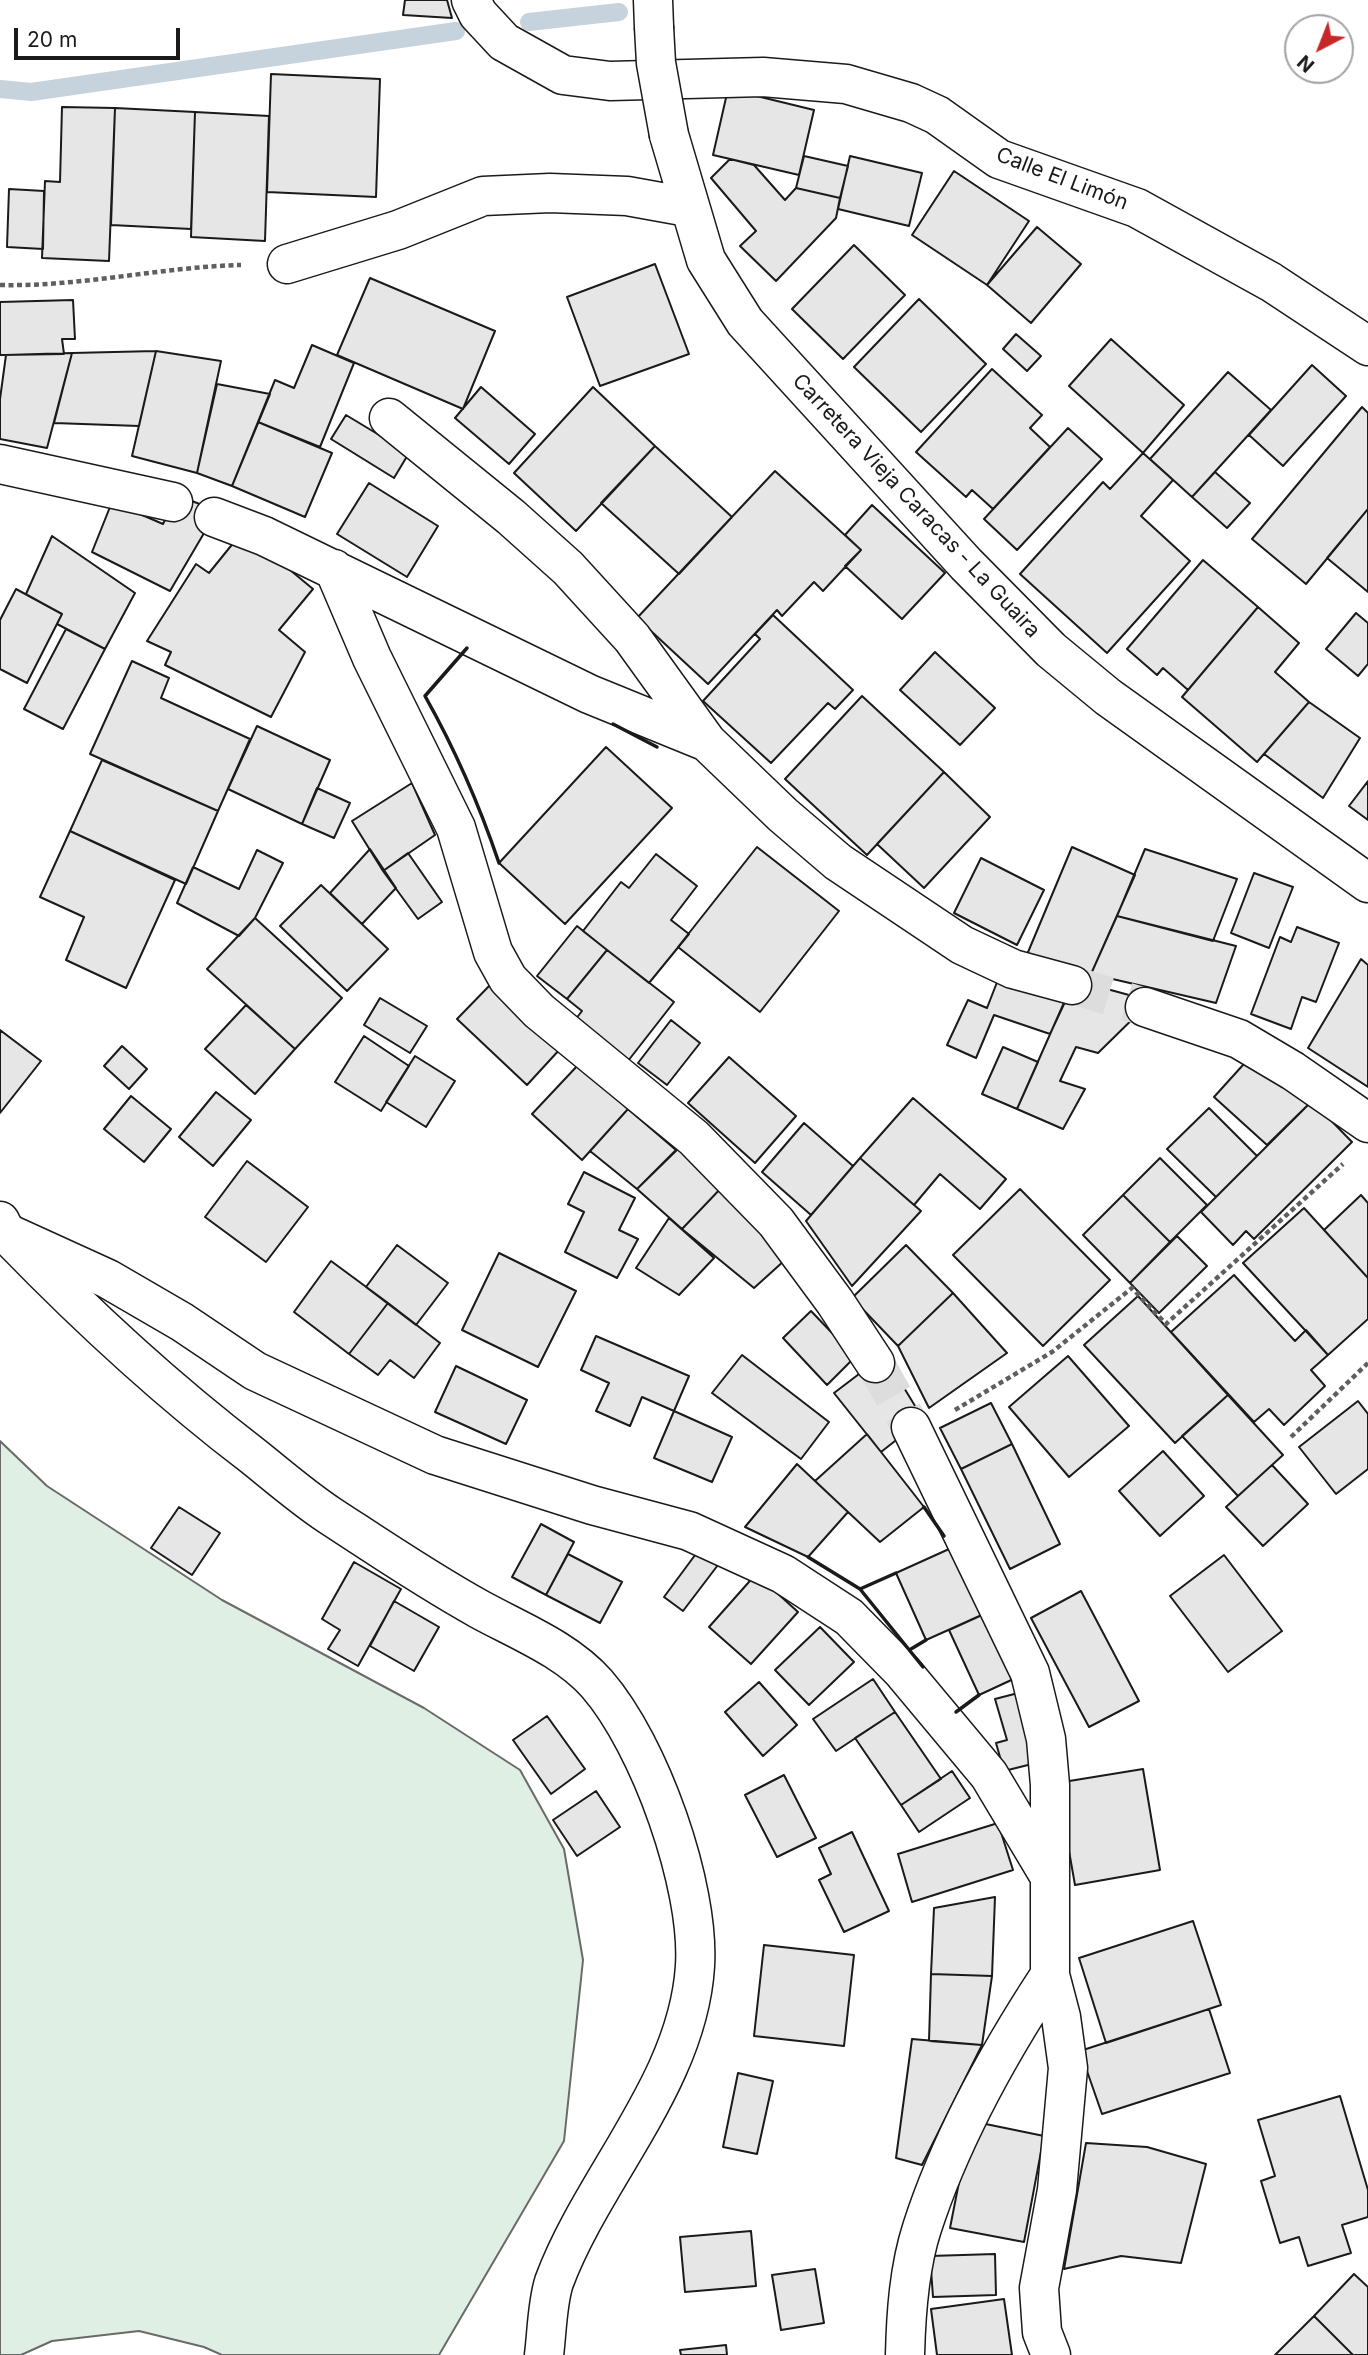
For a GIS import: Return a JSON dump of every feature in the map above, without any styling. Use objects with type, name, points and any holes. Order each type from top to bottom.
[{"type":"street","name":"Calle El Limón","points":[[471,0],[478,15],[504,42],[562,75],[610,81],[763,77],[845,84],[911,103],[937,115],[999,159],[1137,208],[1270,282],[1368,346]]},
{"type":"street","name":"Carretera Vieja Caracas - La Guaira","points":[[653,14],[656,63],[669,135],[688,206],[706,260],[745,321],[966,564],[1051,650],[1119,705],[1368,883]]},
{"type":"street","points":[[287,264],[398,230],[483,196],[550,193],[627,196],[688,206]]},
{"type":"street","points":[[389,418],[511,517],[568,568],[632,638],[707,742],[829,854],[962,945],[1003,964],[1072,985]]},
{"type":"street","points":[[0,464],[173,502]]},
{"type":"street","points":[[214,517],[264,536],[334,569],[589,694],[707,742]]},
{"type":"street","points":[[334,569],[372,658],[456,828],[493,952],[508,979],[539,1011],[694,1138],[776,1223],[835,1302],[875,1363]]},
{"type":"street","points":[[1145,1007],[1239,1038],[1293,1070],[1368,1123]]},
{"type":"street","points":[[3,1227],[108,1279],[182,1322],[255,1371],[410,1444],[435,1455],[592,1505],[689,1531],[783,1574],[849,1617],[904,1672],[989,1775],[1050,1877]]},
{"type":"street","points":[[3,1227],[82,1312],[178,1399],[326,1513],[476,1608],[553,1648],[597,1684],[631,1736],[670,1823],[691,1898],[695,1966],[685,2020],[658,2087],[565,2255],[552,2287],[544,2355]]},
{"type":"street","points":[[913,1431],[1030,1673],[1046,1739],[1050,1975],[1061,2017],[1068,2067],[1057,2190],[1039,2288],[1042,2332],[1051,2355]]},
{"type":"street","points":[[905,2355],[906,2310],[921,2229],[964,2124],[1004,2049],[1050,1975]]},
{"type":"path","points":[[0,285],[38,286],[194,266],[287,264]]},
{"type":"path","points":[[913,1431],[1052,1352],[1132,1288],[1166,1324],[1348,1160]]},
{"type":"path","points":[[1291,1437],[1368,1363]]},
{"type":"green space","points":[[0,1441],[47,1486],[222,1600],[424,1708],[520,1770],[564,1849],[583,1960],[564,2141],[439,2355],[222,2355],[204,2347],[139,2331],[52,2341],[21,2355],[0,2355]]},
{"type":"building","points":[[405,0],[447,0],[452,18],[403,15]]},
{"type":"building","points":[[271,74],[380,79],[376,197],[267,192]]},
{"type":"building","points":[[728,89],[814,110],[799,175],[713,155]]},
{"type":"building","points":[[62,107],[115,108],[109,261],[42,258],[45,181],[60,182]]},
{"type":"building","points":[[115,108],[195,112],[191,229],[111,225]]},
{"type":"building","points":[[195,112],[269,116],[265,241],[191,237]]},
{"type":"building","points":[[804,156],[848,166],[840,198],[796,188]]},
{"type":"building","points":[[850,156],[922,173],[909,226],[838,209]]},
{"type":"building","points":[[730,159],[754,165],[785,200],[796,188],[840,198],[836,218],[776,281],[740,246],[756,231],[711,178]]},
{"type":"building","points":[[954,171],[1029,221],[987,285],[912,235]]},
{"type":"building","points":[[9,189],[44,191],[43,249],[7,247]]},
{"type":"building","points":[[1037,227],[1081,264],[1031,323],[987,285]]},
{"type":"building","points":[[854,245],[905,295],[843,359],[792,309]]},
{"type":"building","points":[[655,264],[689,354],[600,386],[567,297]]},
{"type":"building","points":[[370,278],[495,331],[463,409],[337,355]]},
{"type":"building","points":[[919,299],[986,364],[921,432],[854,367]]},
{"type":"building","points":[[73,300],[75,339],[62,339],[64,354],[0,355],[0,302]]},
{"type":"building","points":[[1016,334],[1041,356],[1027,371],[1003,349]]},
{"type":"building","points":[[1111,339],[1184,405],[1143,453],[1069,386]]},
{"type":"building","points":[[312,345],[354,363],[320,447],[258,422],[275,380],[294,388]]},
{"type":"building","points":[[156,351],[139,426],[54,423],[72,353]]},
{"type":"building","points":[[156,351],[221,361],[197,473],[132,456]]},
{"type":"building","points":[[72,353],[47,448],[0,439],[0,399],[6,355]]},
{"type":"building","points":[[1312,365],[1346,396],[1283,466],[1249,435]]},
{"type":"building","points":[[992,369],[1042,415],[1030,428],[1050,447],[993,509],[972,490],[966,497],[916,452]]},
{"type":"building","points":[[1228,372],[1271,410],[1192,497],[1150,459]]},
{"type":"building","points":[[217,384],[270,394],[232,486],[197,473]]},
{"type":"building","points":[[481,387],[535,434],[509,464],[455,418]]},
{"type":"building","points":[[593,387],[655,446],[576,531],[514,473]]},
{"type":"building","points":[[1362,407],[1368,413],[1368,509],[1306,584],[1252,539]]},
{"type":"building","points":[[346,415],[409,453],[394,478],[331,439]]},
{"type":"building","points":[[258,422],[332,453],[305,517],[232,486]]},
{"type":"building","points":[[1068,428],[1102,459],[1017,550],[984,519]]},
{"type":"building","points":[[655,446],[732,517],[679,574],[601,503]]},
{"type":"building","points":[[1143,453],[1173,480],[1141,516],[1190,561],[1107,653],[1020,574],[1103,482],[1110,489]]},
{"type":"building","points":[[775,471],[861,550],[823,591],[814,582],[782,616],[777,610],[708,684],[637,618]]},
{"type":"building","points":[[1215,472],[1250,503],[1227,528],[1192,497]]},
{"type":"building","points":[[369,483],[438,526],[407,577],[337,534]]},
{"type":"building","points":[[177,495],[217,511],[170,591],[92,552],[112,502],[163,524]]},
{"type":"building","points":[[872,505],[945,573],[902,619],[845,566],[861,550],[845,535]]},
{"type":"building","points":[[1368,509],[1368,592],[1327,558]]},
{"type":"building","points":[[243,531],[313,589],[279,630],[305,652],[271,717],[165,665],[171,652],[147,641],[196,564],[209,573]]},
{"type":"building","points":[[52,536],[135,593],[105,649],[57,624],[62,614],[26,594]]},
{"type":"building","points":[[1203,560],[1258,607],[1188,690],[1163,668],[1157,675],[1127,649]]},
{"type":"building","points":[[16,589],[62,614],[27,683],[0,669],[0,620]]},
{"type":"building","points":[[1258,607],[1299,643],[1275,672],[1309,702],[1257,762],[1182,697]]},
{"type":"building","points":[[1356,613],[1368,623],[1368,664],[1358,676],[1326,649]]},
{"type":"building","points":[[773,615],[853,690],[835,709],[828,703],[771,763],[703,701],[760,639],[755,634]]},
{"type":"building","points":[[66,629],[105,649],[63,729],[24,709]]},
{"type":"building","points":[[935,652],[995,708],[960,745],[900,690]]},
{"type":"building","points":[[132,661],[169,678],[161,698],[250,739],[218,811],[90,754]]},
{"type":"building","points":[[862,696],[944,772],[867,855],[785,779]]},
{"type":"building","points":[[1309,702],[1360,738],[1323,798],[1264,754]]},
{"type":"building","points":[[257,726],[330,760],[302,824],[228,789]]},
{"type":"building","points":[[606,747],[672,808],[565,924],[499,863]]},
{"type":"building","points":[[102,760],[218,811],[186,884],[70,831]]},
{"type":"building","points":[[944,772],[990,817],[924,888],[877,844]]},
{"type":"building","points":[[1368,781],[1368,820],[1349,806]]},
{"type":"building","points":[[412,783],[435,835],[383,871],[352,821]]},
{"type":"building","points":[[317,788],[350,803],[334,838],[302,824]]},
{"type":"building","points":[[70,831],[175,880],[126,988],[66,960],[84,917],[40,897]]},
{"type":"building","points":[[757,847],[839,911],[760,1012],[678,947]]},
{"type":"building","points":[[1072,847],[1135,875],[1091,974],[1026,957]]},
{"type":"building","points":[[370,849],[396,888],[362,924],[330,893]]},
{"type":"building","points":[[1145,849],[1237,879],[1213,941],[1117,916]]},
{"type":"building","points":[[257,850],[283,863],[255,918],[239,936],[177,903],[193,867],[239,889]]},
{"type":"building","points":[[408,853],[442,902],[418,919],[383,871]]},
{"type":"building","points":[[656,854],[697,886],[671,920],[689,934],[649,983],[583,931],[621,882],[629,888]]},
{"type":"building","points":[[981,858],[1044,890],[1017,945],[954,913]]},
{"type":"building","points":[[1254,873],[1293,887],[1269,948],[1231,933]]},
{"type":"building","points":[[321,885],[388,949],[347,991],[280,926]]},
{"type":"building","points":[[1117,916],[1236,946],[1216,1003],[1091,974]]},
{"type":"building","points":[[255,918],[342,998],[295,1049],[207,969]]},
{"type":"building","points":[[577,926],[607,950],[567,999],[537,976]]},
{"type":"building","points":[[1297,927],[1339,943],[1316,1002],[1302,997],[1291,1029],[1251,1014],[1280,937],[1291,942]]},
{"type":"building","points":[[607,950],[674,1002],[628,1061],[575,1020],[582,1011],[567,999]]},
{"type":"building","points":[[1361,959],[1368,965],[1368,1087],[1308,1048]]},
{"type":"building","points":[[1001,972],[1072,987],[1050,1034],[994,1015],[976,1058],[947,1045],[968,1000],[987,1008]]},
{"type":"building","points":[[1074,980],[1151,1001],[1098,1053],[1076,1047],[1060,1081],[1085,1089],[1063,1129],[1017,1109]]},
{"type":"building","points":[[492,983],[561,1048],[527,1085],[457,1019]]},
{"type":"building","points":[[380,998],[427,1026],[410,1053],[364,1025]]},
{"type":"building","points":[[246,1005],[295,1049],[255,1094],[205,1049]]},
{"type":"building","points":[[671,1020],[700,1043],[667,1085],[638,1063]]},
{"type":"building","points":[[0,1030],[41,1061],[0,1113]]},
{"type":"building","points":[[364,1036],[409,1066],[381,1111],[335,1082]]},
{"type":"building","points":[[122,1046],[147,1069],[129,1089],[104,1066]]},
{"type":"building","points":[[1003,1047],[1038,1062],[1017,1109],[982,1094]]},
{"type":"building","points":[[1252,1055],[1312,1101],[1267,1145],[1214,1097]]},
{"type":"building","points":[[415,1056],[455,1081],[426,1127],[386,1102]]},
{"type":"building","points":[[729,1057],[796,1116],[755,1163],[688,1103]]},
{"type":"building","points":[[579,1064],[628,1109],[582,1160],[532,1114]]},
{"type":"building","points":[[216,1092],[251,1120],[213,1166],[179,1137]]},
{"type":"building","points":[[131,1096],[171,1129],[144,1162],[104,1129]]},
{"type":"building","points":[[913,1098],[1006,1179],[980,1209],[940,1174],[914,1205],[860,1158]]},
{"type":"building","points":[[1312,1101],[1352,1142],[1254,1239],[1246,1231],[1233,1245],[1201,1212]]},
{"type":"building","points":[[1209,1108],[1257,1156],[1216,1197],[1167,1149]]},
{"type":"building","points":[[628,1109],[676,1150],[637,1189],[590,1151]]},
{"type":"building","points":[[804,1123],[853,1166],[811,1215],[762,1172]]},
{"type":"building","points":[[684,1143],[724,1185],[682,1229],[637,1189]]},
{"type":"building","points":[[860,1158],[921,1211],[852,1286],[806,1221]]},
{"type":"building","points":[[1160,1158],[1207,1205],[1170,1242],[1123,1195]]},
{"type":"building","points":[[247,1161],[308,1207],[266,1262],[205,1217]]},
{"type":"building","points":[[584,1172],[635,1198],[619,1230],[638,1239],[617,1278],[565,1252],[584,1212],[568,1204]]},
{"type":"building","points":[[724,1185],[785,1260],[754,1288],[682,1229]]},
{"type":"building","points":[[1020,1189],[1110,1280],[1043,1346],[953,1255]]},
{"type":"building","points":[[1123,1195],[1170,1242],[1130,1283],[1083,1235]]},
{"type":"building","points":[[1361,1195],[1368,1203],[1368,1278],[1324,1230]]},
{"type":"building","points":[[1304,1208],[1368,1278],[1368,1319],[1328,1355],[1243,1263]]},
{"type":"building","points":[[669,1218],[714,1258],[679,1295],[636,1268]]},
{"type":"building","points":[[1177,1236],[1207,1266],[1159,1313],[1130,1283]]},
{"type":"building","points":[[397,1245],[448,1283],[416,1325],[366,1287]]},
{"type":"building","points":[[906,1245],[953,1293],[898,1346],[852,1298]]},
{"type":"building","points":[[499,1253],[576,1291],[538,1367],[462,1330]]},
{"type":"building","points":[[331,1261],[388,1303],[349,1354],[294,1312]]},
{"type":"building","points":[[1234,1275],[1295,1341],[1306,1330],[1328,1355],[1311,1370],[1325,1386],[1284,1425],[1269,1409],[1254,1422],[1171,1332]]},
{"type":"building","points":[[953,1293],[1007,1353],[929,1408],[898,1346]]},
{"type":"building","points":[[1138,1296],[1228,1395],[1175,1443],[1084,1345]]},
{"type":"building","points":[[388,1303],[440,1343],[414,1378],[390,1360],[378,1375],[349,1354]]},
{"type":"building","points":[[811,1311],[855,1357],[827,1385],[783,1338]]},
{"type":"building","points":[[596,1336],[689,1376],[674,1411],[642,1397],[630,1426],[596,1411],[609,1383],[581,1370]]},
{"type":"building","points":[[742,1355],[829,1422],[801,1459],[712,1393]]},
{"type":"building","points":[[884,1355],[923,1419],[881,1452],[834,1393]]},
{"type":"building","points":[[1068,1356],[1129,1426],[1069,1477],[1009,1407]]},
{"type":"building","points":[[456,1366],[527,1400],[506,1444],[435,1412]]},
{"type":"building","points":[[1228,1395],[1283,1455],[1238,1496],[1182,1436]]},
{"type":"building","points":[[1358,1401],[1368,1414],[1368,1469],[1336,1494],[1299,1447]]},
{"type":"building","points":[[991,1403],[1012,1444],[961,1469],[940,1428]]},
{"type":"building","points":[[674,1411],[732,1437],[712,1482],[654,1458]]},
{"type":"building","points":[[867,1434],[924,1507],[880,1542],[815,1481]]},
{"type":"building","points":[[1012,1444],[1060,1544],[1010,1569],[961,1469]]},
{"type":"building","points":[[1163,1451],[1204,1496],[1160,1536],[1119,1491]]},
{"type":"building","points":[[797,1464],[848,1512],[808,1557],[745,1527]]},
{"type":"building","points":[[1272,1465],[1308,1504],[1263,1546],[1226,1507]]},
{"type":"building","points":[[179,1507],[220,1533],[192,1575],[151,1548]]},
{"type":"building","points":[[541,1524],[574,1542],[546,1595],[512,1577]]},
{"type":"building","points":[[980,1535],[1004,1605],[926,1640],[896,1573]]},
{"type":"building","points":[[701,1547],[721,1561],[683,1611],[664,1597]]},
{"type":"building","points":[[568,1554],[622,1582],[600,1623],[546,1595]]},
{"type":"building","points":[[1224,1555],[1282,1631],[1228,1672],[1170,1596]]},
{"type":"building","points":[[354,1562],[401,1589],[358,1666],[328,1649],[340,1630],[322,1619]]},
{"type":"building","points":[[756,1574],[798,1612],[751,1664],[709,1627]]},
{"type":"building","points":[[1081,1591],[1139,1701],[1089,1727],[1031,1618]]},
{"type":"building","points":[[394,1601],[439,1627],[414,1671],[370,1646]]},
{"type":"building","points":[[1004,1605],[1033,1670],[979,1695],[949,1630]]},
{"type":"building","points":[[820,1627],[854,1662],[809,1705],[775,1670]]},
{"type":"building","points":[[873,1679],[895,1712],[836,1751],[813,1719]]},
{"type":"building","points":[[759,1682],[797,1725],[763,1756],[725,1712]]},
{"type":"building","points":[[1022,1692],[1040,1762],[1004,1771],[996,1743],[1007,1740],[995,1699]]},
{"type":"building","points":[[895,1712],[941,1779],[901,1805],[855,1738]]},
{"type":"building","points":[[547,1716],[585,1769],[551,1794],[513,1740]]},
{"type":"building","points":[[1143,1769],[1160,1870],[1075,1885],[1057,1783]]},
{"type":"building","points":[[952,1771],[970,1798],[919,1832],[901,1805]]},
{"type":"building","points":[[784,1775],[816,1838],[777,1857],[745,1795]]},
{"type":"building","points":[[596,1791],[620,1827],[577,1856],[553,1820]]},
{"type":"building","points":[[998,1823],[1013,1870],[912,1902],[898,1854]]},
{"type":"building","points":[[852,1832],[889,1911],[844,1932],[819,1880],[831,1874],[819,1848]]},
{"type":"building","points":[[995,1897],[992,1976],[931,1974],[934,1908]]},
{"type":"building","points":[[1193,1921],[1221,2005],[1106,2043],[1079,1958]]},
{"type":"building","points":[[764,1945],[854,1955],[844,2046],[754,2036]]},
{"type":"building","points":[[931,1974],[992,1976],[982,2045],[929,2041]]},
{"type":"building","points":[[1209,2009],[1230,2073],[1102,2114],[1080,2051]]},
{"type":"building","points":[[912,2039],[982,2045],[922,2165],[896,2158]]},
{"type":"building","points":[[738,2073],[773,2081],[757,2154],[723,2147]]},
{"type":"building","points":[[1340,2096],[1368,2190],[1368,2217],[1342,2225],[1351,2253],[1308,2266],[1299,2237],[1280,2243],[1261,2181],[1275,2176],[1258,2120]]},
{"type":"building","points":[[971,2121],[1044,2136],[1024,2242],[950,2228]]},
{"type":"building","points":[[1086,2143],[1147,2147],[1206,2164],[1181,2263],[1121,2256],[1064,2269]]},
{"type":"building","points":[[751,2231],[756,2286],[685,2292],[680,2237]]},
{"type":"building","points":[[995,2254],[996,2295],[933,2297],[930,2256]]},
{"type":"building","points":[[815,2269],[824,2323],[781,2330],[772,2275]]},
{"type":"building","points":[[1354,2274],[1368,2287],[1368,2355],[1353,2355],[1314,2316]]},
{"type":"building","points":[[1004,2299],[1012,2355],[937,2355],[931,2309]]},
{"type":"building","points":[[1314,2316],[1353,2355],[1275,2355]]},
{"type":"building","points":[[726,2345],[727,2355],[681,2355],[680,2350]]},
{"type":"waterway","points":[[529,22],[619,12]]},
{"type":"waterway","points":[[0,89],[31,92],[456,31]]},
{"type":"tunnel","points":[[1072,985],[1145,1007]]},
{"type":"tunnel","points":[[875,1363],[911,1427]]},
{"type":"wall","points":[[467,648],[425,696],[466,778],[499,863]]},
{"type":"wall","points":[[613,724],[657,747]]},
{"type":"wall","points":[[924,1507],[944,1536]]},
{"type":"wall","points":[[808,1557],[860,1589],[923,1667]]},
{"type":"wall","points":[[860,1589],[896,1573]]},
{"type":"wall","points":[[911,1649],[926,1640]]},
{"type":"wall","points":[[956,1712],[979,1695]]}]
